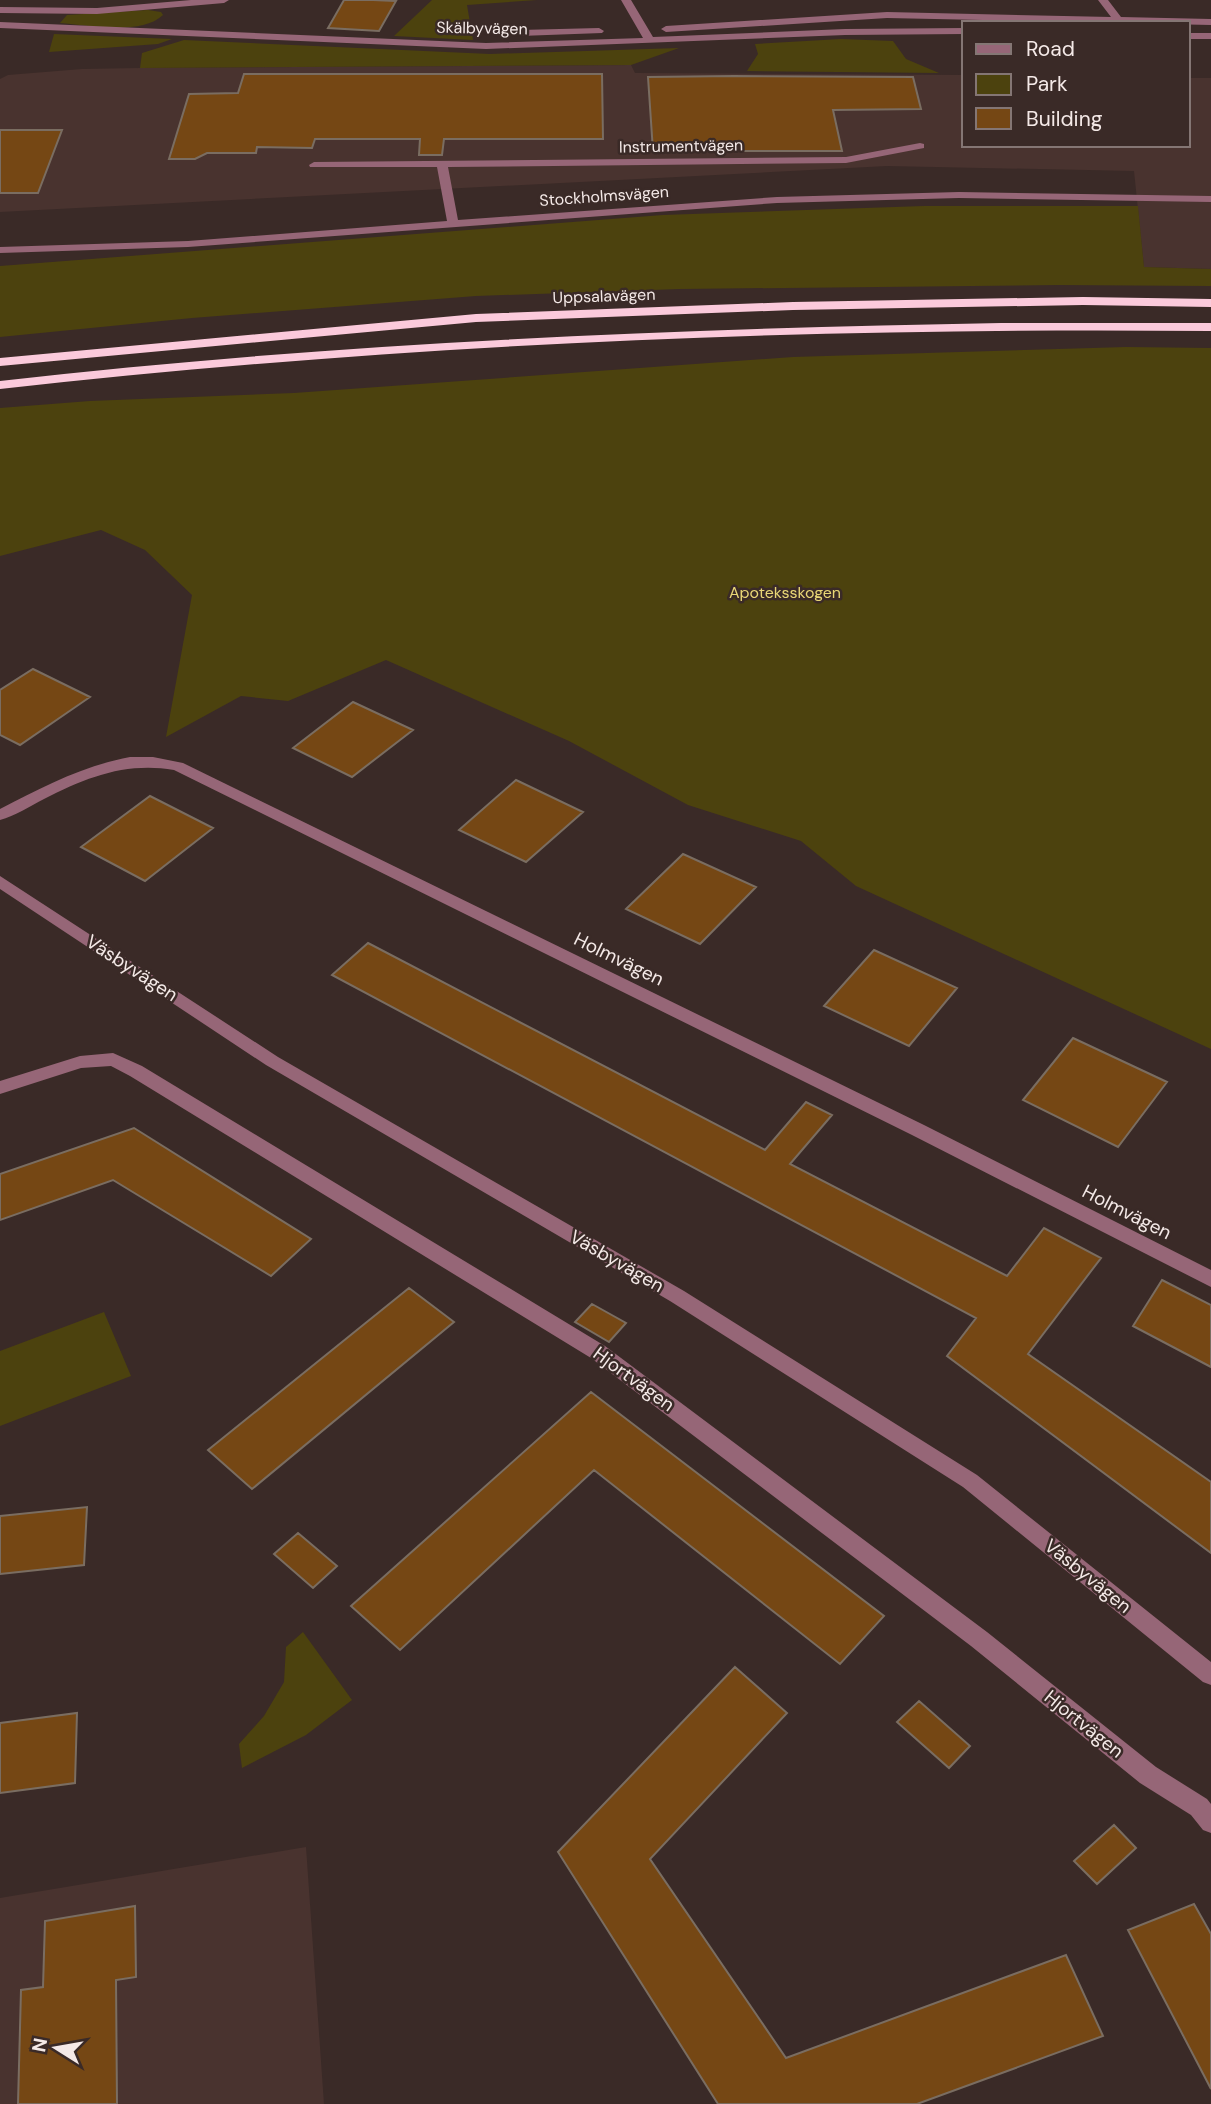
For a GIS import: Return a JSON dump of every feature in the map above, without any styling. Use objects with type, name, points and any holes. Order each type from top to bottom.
[{"type":"highway","name":"Uppsalavägen","points":[[0,362],[476,318],[793,306],[1083,301],[1211,303]]},
{"type":"highway","points":[[0,386],[89,375],[476,345],[884,329],[1075,325],[1211,327]]},
{"type":"street","points":[[0,10],[97,11],[225,0]]},
{"type":"street","points":[[626,0],[649,41]]},
{"type":"street","points":[[1103,0],[1120,21]]},
{"type":"street","points":[[885,11],[898,30]]},
{"type":"street","points":[[520,33],[645,30],[885,11],[1120,21]]},
{"type":"street","points":[[1190,22],[1211,22]]},
{"type":"street","points":[[157,33],[164,23]]},
{"type":"street","name":"Skälbyvägen","points":[[0,25],[486,46],[898,30],[962,31]]},
{"type":"street","points":[[1190,36],[1211,36]]},
{"type":"street","name":"Instrumentvägen","points":[[314,165],[846,160],[920,146]]},
{"type":"street","points":[[442,164],[453,223]]},
{"type":"street","name":"Stockholmsvägen","points":[[0,250],[188,244],[777,200],[959,195],[1211,199]]},
{"type":"street","name":"Holmvägen","points":[[0,816],[100,766],[131,760],[154,760],[178,766],[918,1130],[1211,1279]]},
{"type":"street","name":"Väsbyvägen","points":[[0,881],[272,1061],[677,1296],[970,1481],[1211,1675]]},
{"type":"street","name":"Hjortvägen","points":[[0,1088],[80,1062],[113,1059],[520,1302],[624,1370],[979,1639],[1148,1775],[1199,1807],[1211,1822]]},
{"type":"shaded area","points":[[631,65],[635,73],[962,75],[962,147],[1190,147],[1190,78],[1211,78],[1211,269],[1144,267],[1134,171],[887,166],[0,212],[0,79],[8,75],[82,69]]},
{"type":"shaded area","points":[[306,1847],[324,2104],[0,2104],[0,1898]]},
{"type":"green space","points":[[432,0],[537,0],[467,5],[473,40],[394,36]]},
{"type":"green space","points":[[148,10],[161,12],[163,15],[142,25],[128,27],[60,23],[67,15]]},
{"type":"green space","points":[[54,34],[172,39],[158,44],[49,52]]},
{"type":"green space","points":[[841,39],[893,41],[906,59],[939,73],[747,71],[758,54],[755,44]]},
{"type":"green space","points":[[184,40],[490,54],[679,48],[631,65],[140,68],[142,53]]},
{"type":"green space","points":[[924,206],[1138,206],[1144,267],[1211,269],[1211,286],[680,289],[476,296],[192,318],[0,337],[0,266],[663,215]]},
{"type":"green space","name":"Apoteksskogen","points":[[1126,347],[1211,348],[1211,1049],[856,886],[801,841],[688,805],[569,741],[386,660],[288,701],[241,696],[166,737],[192,595],[145,550],[101,530],[0,556],[0,408],[90,401],[294,393],[793,357]]},
{"type":"green space","points":[[104,1312],[131,1376],[0,1426],[0,1351]]},
{"type":"green space","points":[[303,1632],[352,1700],[306,1735],[242,1768],[239,1744],[264,1716],[284,1682],[286,1647]]},
{"type":"building","points":[[344,0],[396,1],[379,31],[328,28]]},
{"type":"building","points":[[244,74],[602,74],[603,139],[444,139],[442,155],[419,155],[420,139],[315,139],[312,148],[257,147],[256,153],[207,153],[195,159],[169,159],[189,94],[238,93]]},
{"type":"building","points":[[648,77],[913,77],[921,109],[833,110],[842,151],[653,151]]},
{"type":"building","points":[[0,130],[62,130],[38,193],[0,193]]},
{"type":"building","points":[[33,669],[90,697],[20,745],[0,735],[0,690]]},
{"type":"building","points":[[353,702],[413,730],[352,777],[293,748]]},
{"type":"building","points":[[516,780],[583,812],[526,862],[459,830]]},
{"type":"building","points":[[150,796],[213,828],[145,881],[81,847]]},
{"type":"building","points":[[683,854],[756,887],[700,944],[626,909]]},
{"type":"building","points":[[368,943],[765,1150],[806,1102],[832,1115],[790,1164],[1007,1276],[1044,1228],[1101,1258],[1028,1354],[1211,1482],[1211,1553],[947,1356],[976,1318],[332,975]]},
{"type":"building","points":[[874,950],[957,988],[909,1046],[824,1006]]},
{"type":"building","points":[[1073,1038],[1167,1082],[1118,1147],[1023,1100]]},
{"type":"building","points":[[134,1128],[311,1239],[271,1276],[113,1180],[0,1220],[0,1174]]},
{"type":"building","points":[[1162,1280],[1211,1305],[1211,1367],[1133,1326]]},
{"type":"building","points":[[409,1288],[454,1322],[252,1489],[208,1450]]},
{"type":"building","points":[[592,1304],[626,1323],[609,1342],[575,1322]]},
{"type":"building","points":[[591,1392],[884,1616],[840,1664],[594,1470],[400,1650],[351,1606]]},
{"type":"building","points":[[87,1507],[84,1565],[0,1574],[0,1516]]},
{"type":"building","points":[[298,1533],[337,1566],[313,1588],[274,1554]]},
{"type":"building","points":[[735,1667],[787,1713],[650,1859],[786,2058],[1066,1955],[1103,2036],[917,2104],[718,2104],[558,1852]]},
{"type":"building","points":[[919,1701],[970,1746],[949,1768],[897,1722]]},
{"type":"building","points":[[77,1713],[75,1783],[0,1793],[0,1723]]},
{"type":"building","points":[[1114,1825],[1136,1848],[1097,1884],[1074,1861]]},
{"type":"building","points":[[1194,1904],[1211,1934],[1211,2089],[1128,1930]]},
{"type":"building","points":[[135,1906],[136,1977],[116,1980],[117,2104],[18,2104],[21,1990],[43,1987],[45,1921]]}]
